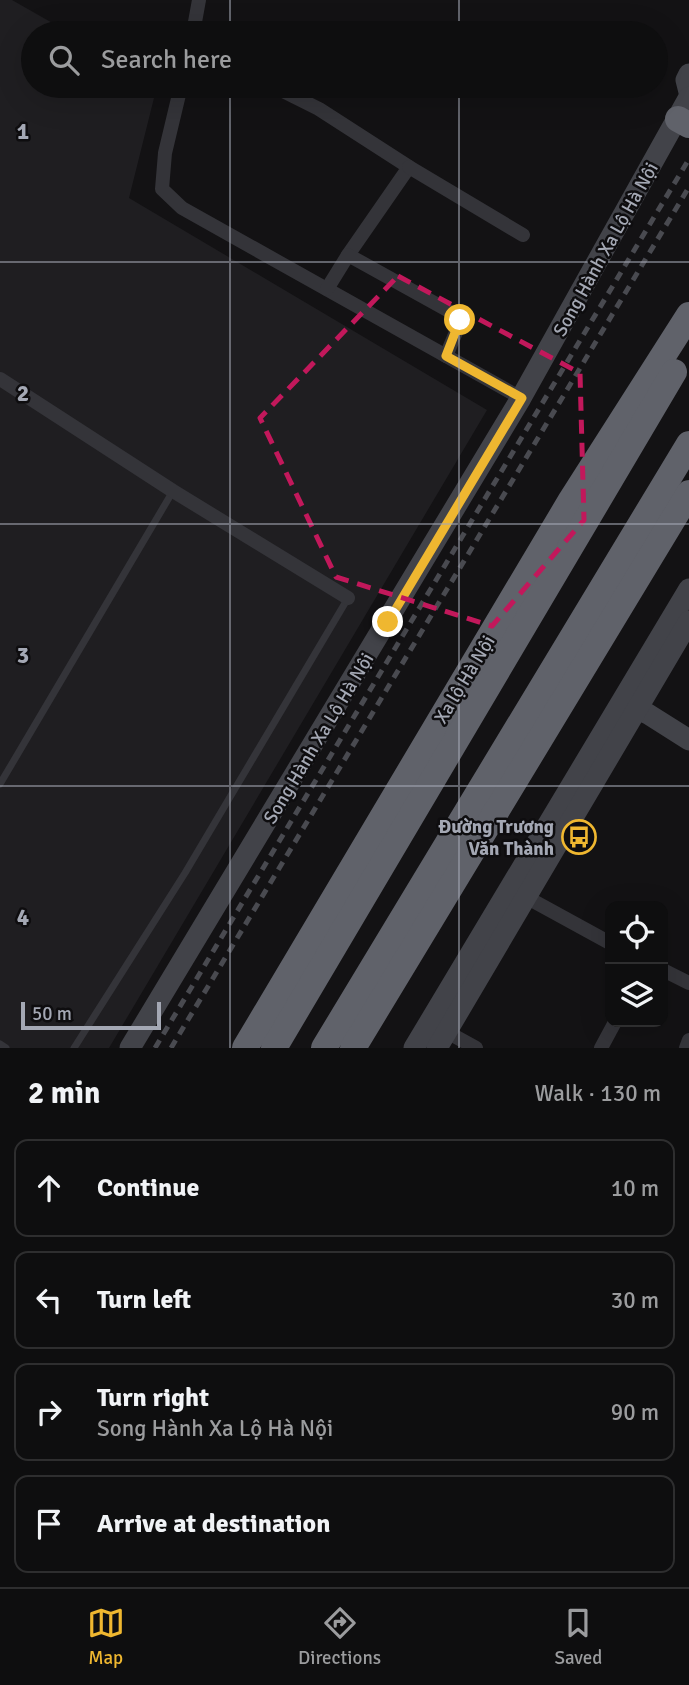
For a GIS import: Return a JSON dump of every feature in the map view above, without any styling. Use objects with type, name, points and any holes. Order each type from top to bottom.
[{"type":"highway","name":"Xa lộ Hà Nội","points":[[245,1048],[570,500],[689,315]]},
{"type":"highway","name":"Xa lộ Hà Nội","points":[[274,1048],[613,470],[689,347]]},
{"type":"highway","points":[[324,1048],[689,444]]},
{"type":"highway","points":[[570,500],[613,470]]},
{"type":"highway","points":[[353,1048],[689,493]]},
{"type":"main road","name":"Song Hành Xa Lộ Hà Nội","points":[[131,1048],[522,398],[686,108],[686,80],[689,75]]},
{"type":"main road","points":[[442,1040],[527,897],[689,589]]},
{"type":"main road","points":[[414,1048],[629,705],[689,621]]},
{"type":"main road","points":[[629,705],[689,740]]},
{"type":"street","points":[[195,21],[198,0]]},
{"type":"street","points":[[178,98],[164,153],[162,189],[182,208],[522,398]]},
{"type":"street","points":[[297,98],[523,235]]},
{"type":"street","points":[[327,289],[409,167]]},
{"type":"street","points":[[348,255],[458,316],[459,325],[446,356]]},
{"type":"street","points":[[1,381],[348,598]]},
{"type":"street","points":[[527,897],[605,940]]},
{"type":"street","points":[[668,972],[689,983]]},
{"type":"street","points":[[601,1048],[612,1027]]},
{"type":"street","points":[[442,1040],[476,1048]]},
{"type":"street","points":[[686,1048],[689,1040]]},
{"type":"lane","points":[[0,784],[173,491]]},
{"type":"lane","points":[[74,1048],[185,873],[348,598]]},
{"type":"lane","points":[[0,1044],[6,1048]]},
{"type":"highlighted area","points":[[398,276],[580,373],[584,520],[492,626],[336,577],[260,418]]},
{"type":"shaded area","points":[[0,0],[12,0],[49,21],[21,21],[21,98],[154,98],[129,198],[487,410],[109,1048],[0,1048]]},
{"type":"railway","points":[[155,1048],[689,159]]},
{"type":"railway","points":[[171,1048],[689,187]]},
{"type":"place","name":"Đường Trương Văn Thành","points":[[579,837]]},
{"type":"route","points":[[388,622],[522,398],[446,356],[460,320]]}]
